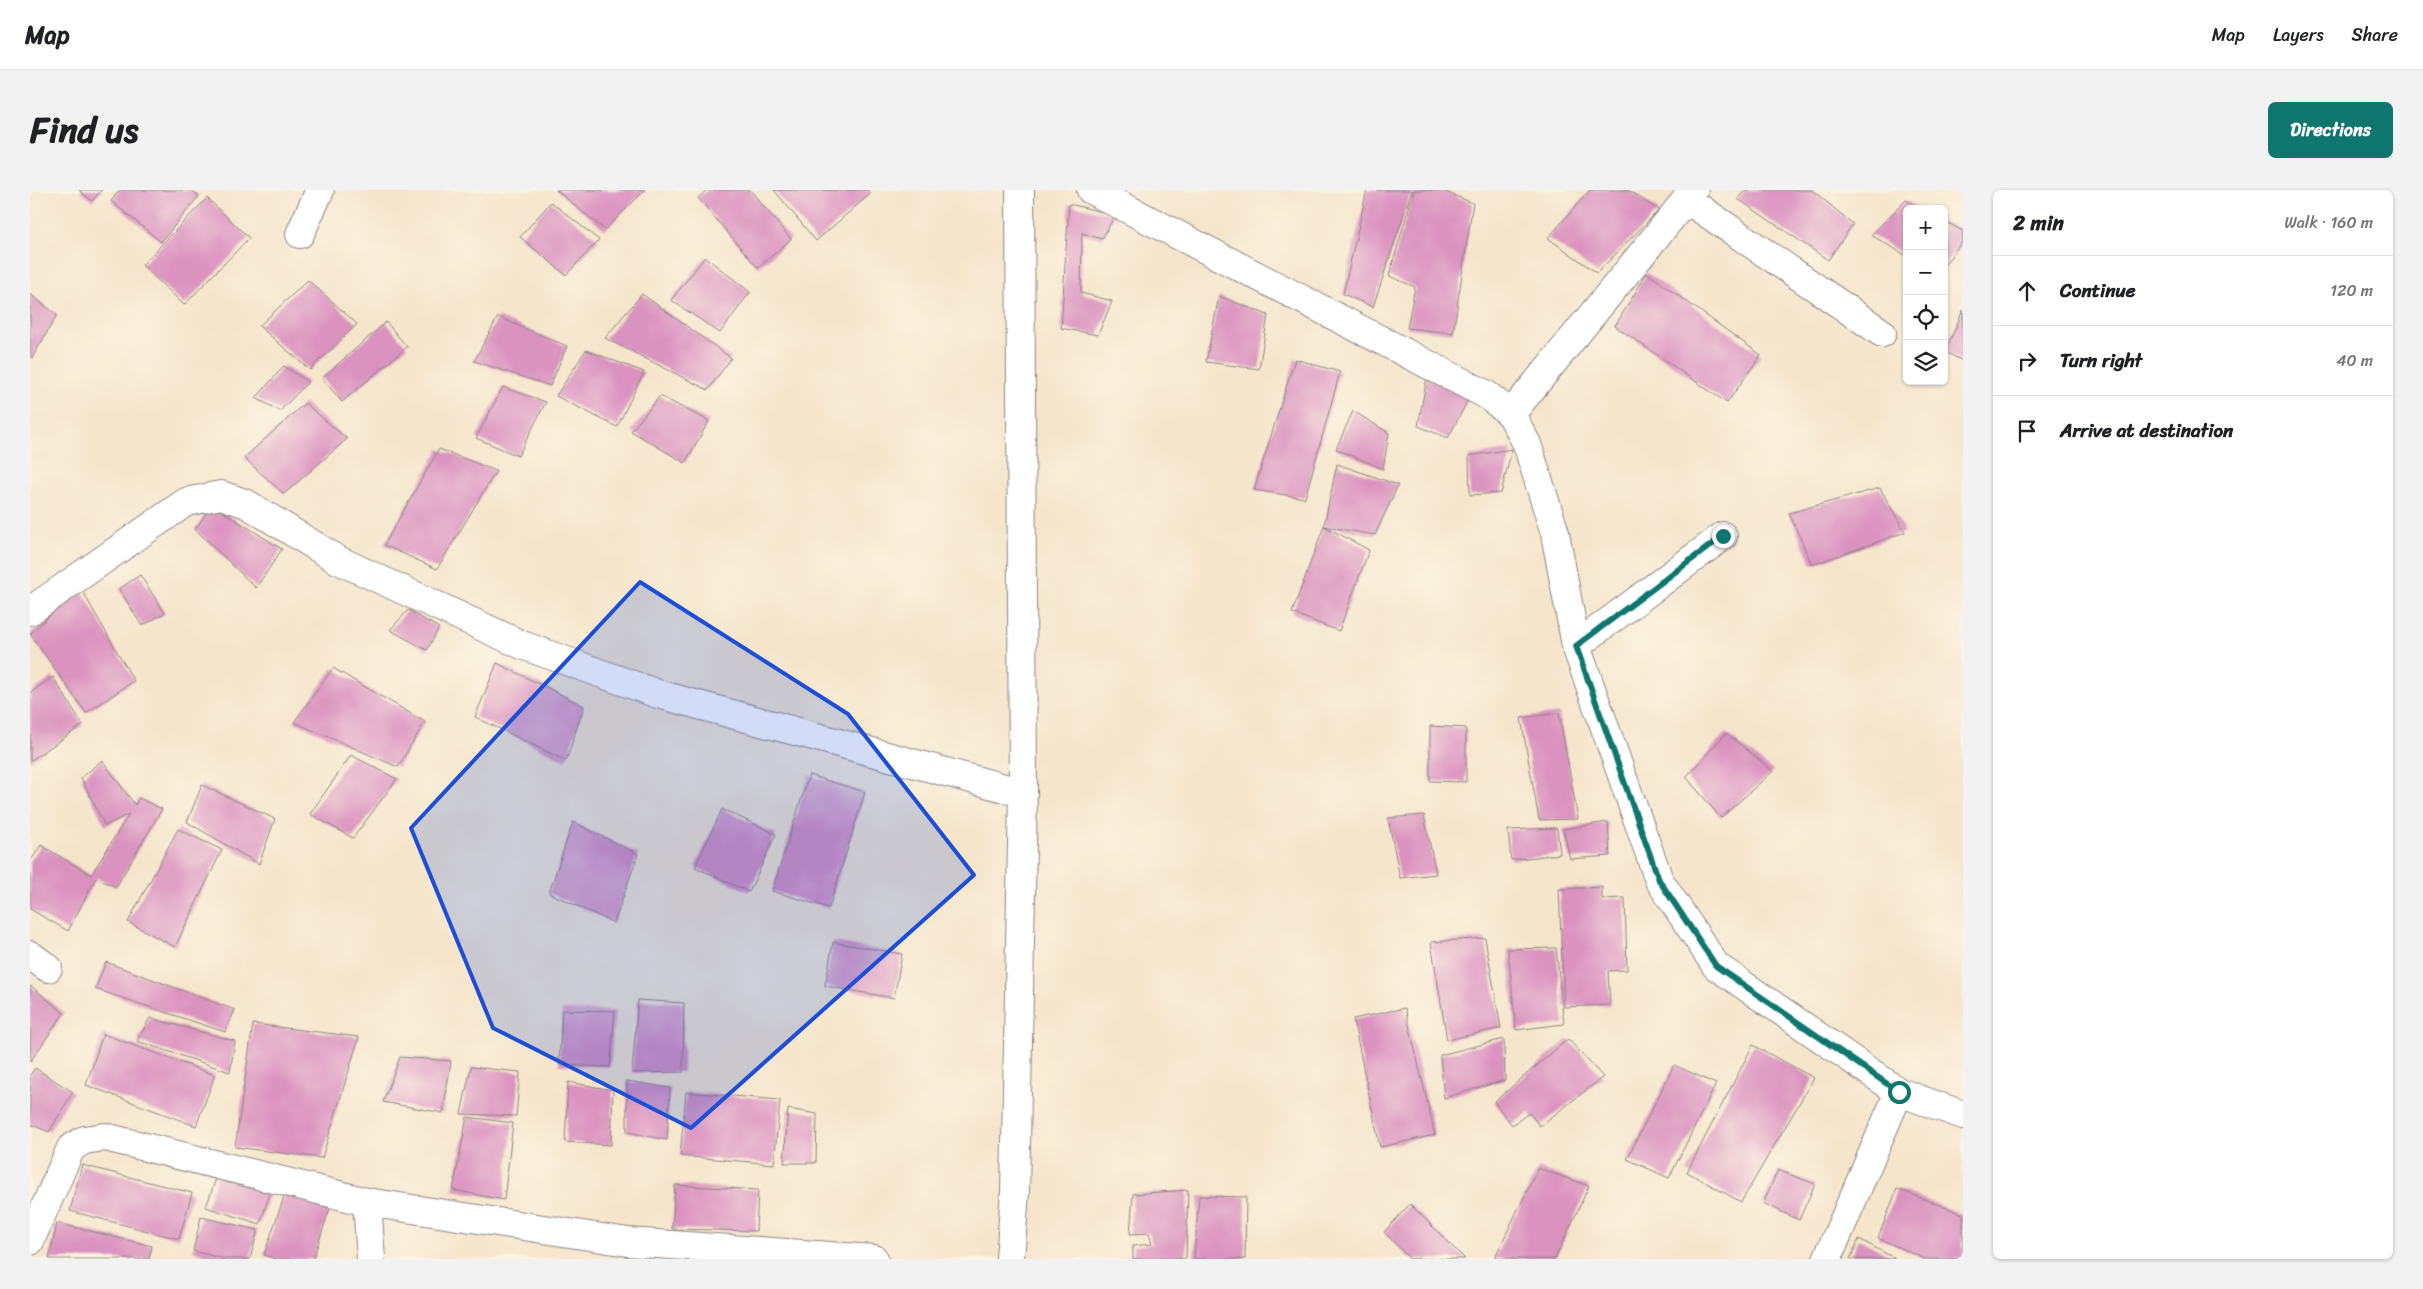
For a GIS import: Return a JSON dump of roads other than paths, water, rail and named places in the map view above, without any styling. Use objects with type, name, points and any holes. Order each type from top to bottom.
[{"type":"street","points":[[300,234],[320,190]]},
{"type":"street","points":[[1010,1259],[1015,1192],[1023,793],[1020,190]]},
{"type":"street","points":[[1091,190],[1487,394],[1512,414],[1527,444],[1555,533],[1576,646],[1659,880],[1716,966],[1899,1092],[1963,1115]]},
{"type":"street","points":[[1512,414],[1690,195],[1882,333]]},
{"type":"street","points":[[30,610],[186,502],[221,495],[247,504],[338,560],[522,645],[658,694],[1023,793]]},
{"type":"street","points":[[1576,646],[1723,536]]},
{"type":"street","points":[[1827,1259],[1899,1092]]},
{"type":"street","points":[[30,1241],[71,1148],[84,1140],[104,1137],[367,1202],[628,1242],[874,1259]]},
{"type":"street","points":[[367,1202],[371,1259]]}]
